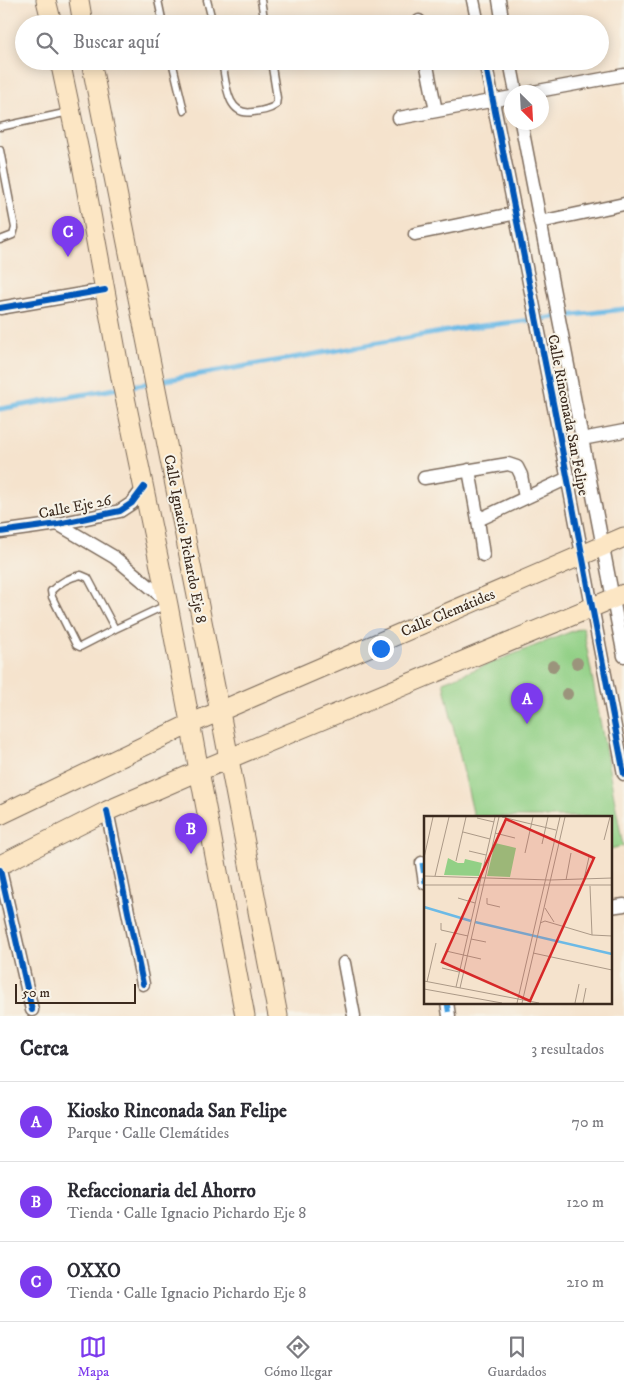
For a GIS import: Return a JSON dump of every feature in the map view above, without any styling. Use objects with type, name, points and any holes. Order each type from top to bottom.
[{"type":"main road","points":[[46,0],[50,15]]},
{"type":"main road","points":[[79,0],[82,15]]},
{"type":"main road","name":"Calle Ignacio Pichardo Eje 8","points":[[62,70],[83,170],[121,378],[167,603],[245,1016]]},
{"type":"main road","name":"Calle Ignacio Pichardo Eje 8","points":[[93,70],[220,712],[278,1016]]},
{"type":"main road","points":[[83,170],[110,163]]},
{"type":"main road","name":"Calle Clemátides","points":[[0,815],[190,724],[624,537]]},
{"type":"main road","points":[[0,865],[106,811],[228,758],[619,596]]},
{"type":"street","points":[[473,0],[476,15]]},
{"type":"street","points":[[499,0],[502,15]]},
{"type":"street","points":[[428,70],[436,111]]},
{"type":"street","name":"Calle Rinconada San Felipe","points":[[488,70],[624,774]]},
{"type":"street","points":[[512,70],[515,85]]},
{"type":"street","points":[[549,89],[624,75]]},
{"type":"street","points":[[400,118],[504,98]]},
{"type":"street","name":"Calle Rinconada San Felipe","points":[[523,130],[603,546],[619,596],[624,656]]},
{"type":"street","points":[[540,222],[624,204]]},
{"type":"street","points":[[415,234],[516,213]]},
{"type":"street","points":[[0,308],[105,290]]},
{"type":"street","points":[[582,439],[624,431]]},
{"type":"street","points":[[424,478],[508,464],[517,467],[521,476],[525,498]]},
{"type":"street","points":[[469,470],[483,555]]},
{"type":"street","points":[[478,520],[568,478]]},
{"type":"street","name":"Calle Eje 26","points":[[0,532],[58,524],[120,511],[132,503],[144,487]]},
{"type":"street","name":"Calle Eje 26","points":[[58,524],[114,557],[167,603]]},
{"type":"street","points":[[106,811],[142,984]]},
{"type":"street","points":[[422,863],[424,876]]},
{"type":"street","points":[[0,870],[32,1010]]},
{"type":"street","points":[[344,964],[354,1016]]},
{"type":"lane","points":[[158,0],[161,15]]},
{"type":"lane","points":[[207,0],[211,15]]},
{"type":"lane","points":[[261,0],[263,15]]},
{"type":"lane","points":[[174,70],[184,111]]},
{"type":"lane","points":[[224,70],[231,103],[237,110],[247,113],[270,109],[276,105],[272,70]]},
{"type":"lane","points":[[0,127],[71,112]]},
{"type":"lane","points":[[0,150],[15,228],[13,235],[0,240]]},
{"type":"lane","points":[[115,629],[88,578],[81,575],[74,576],[51,591],[52,597],[76,645],[80,647],[167,603]]},
{"type":"green space","points":[[583,627],[623,846],[612,849],[612,816],[474,816],[443,682]]},
{"type":"waterway","points":[[0,409],[464,328],[624,309]]},
{"type":"marked path","points":[[422,863],[424,876]]},
{"type":"marked path","points":[[447,1004],[449,1016]]},
{"type":"cycle path","points":[[487,70],[624,774]]},
{"type":"cycle path","points":[[0,308],[105,290]]},
{"type":"cycle path","points":[[0,532],[58,524],[120,511],[132,503],[144,487]]},
{"type":"cycle path","points":[[107,811],[143,984]]},
{"type":"cycle path","points":[[0,870],[32,1010]]},
{"type":"place","name":"OXXO","points":[[68,257]]},
{"type":"place","name":"Kiosko Rinconada San Felipe","points":[[527,724]]},
{"type":"place","name":"Refaccionaria del Ahorro","points":[[191,854]]}]
